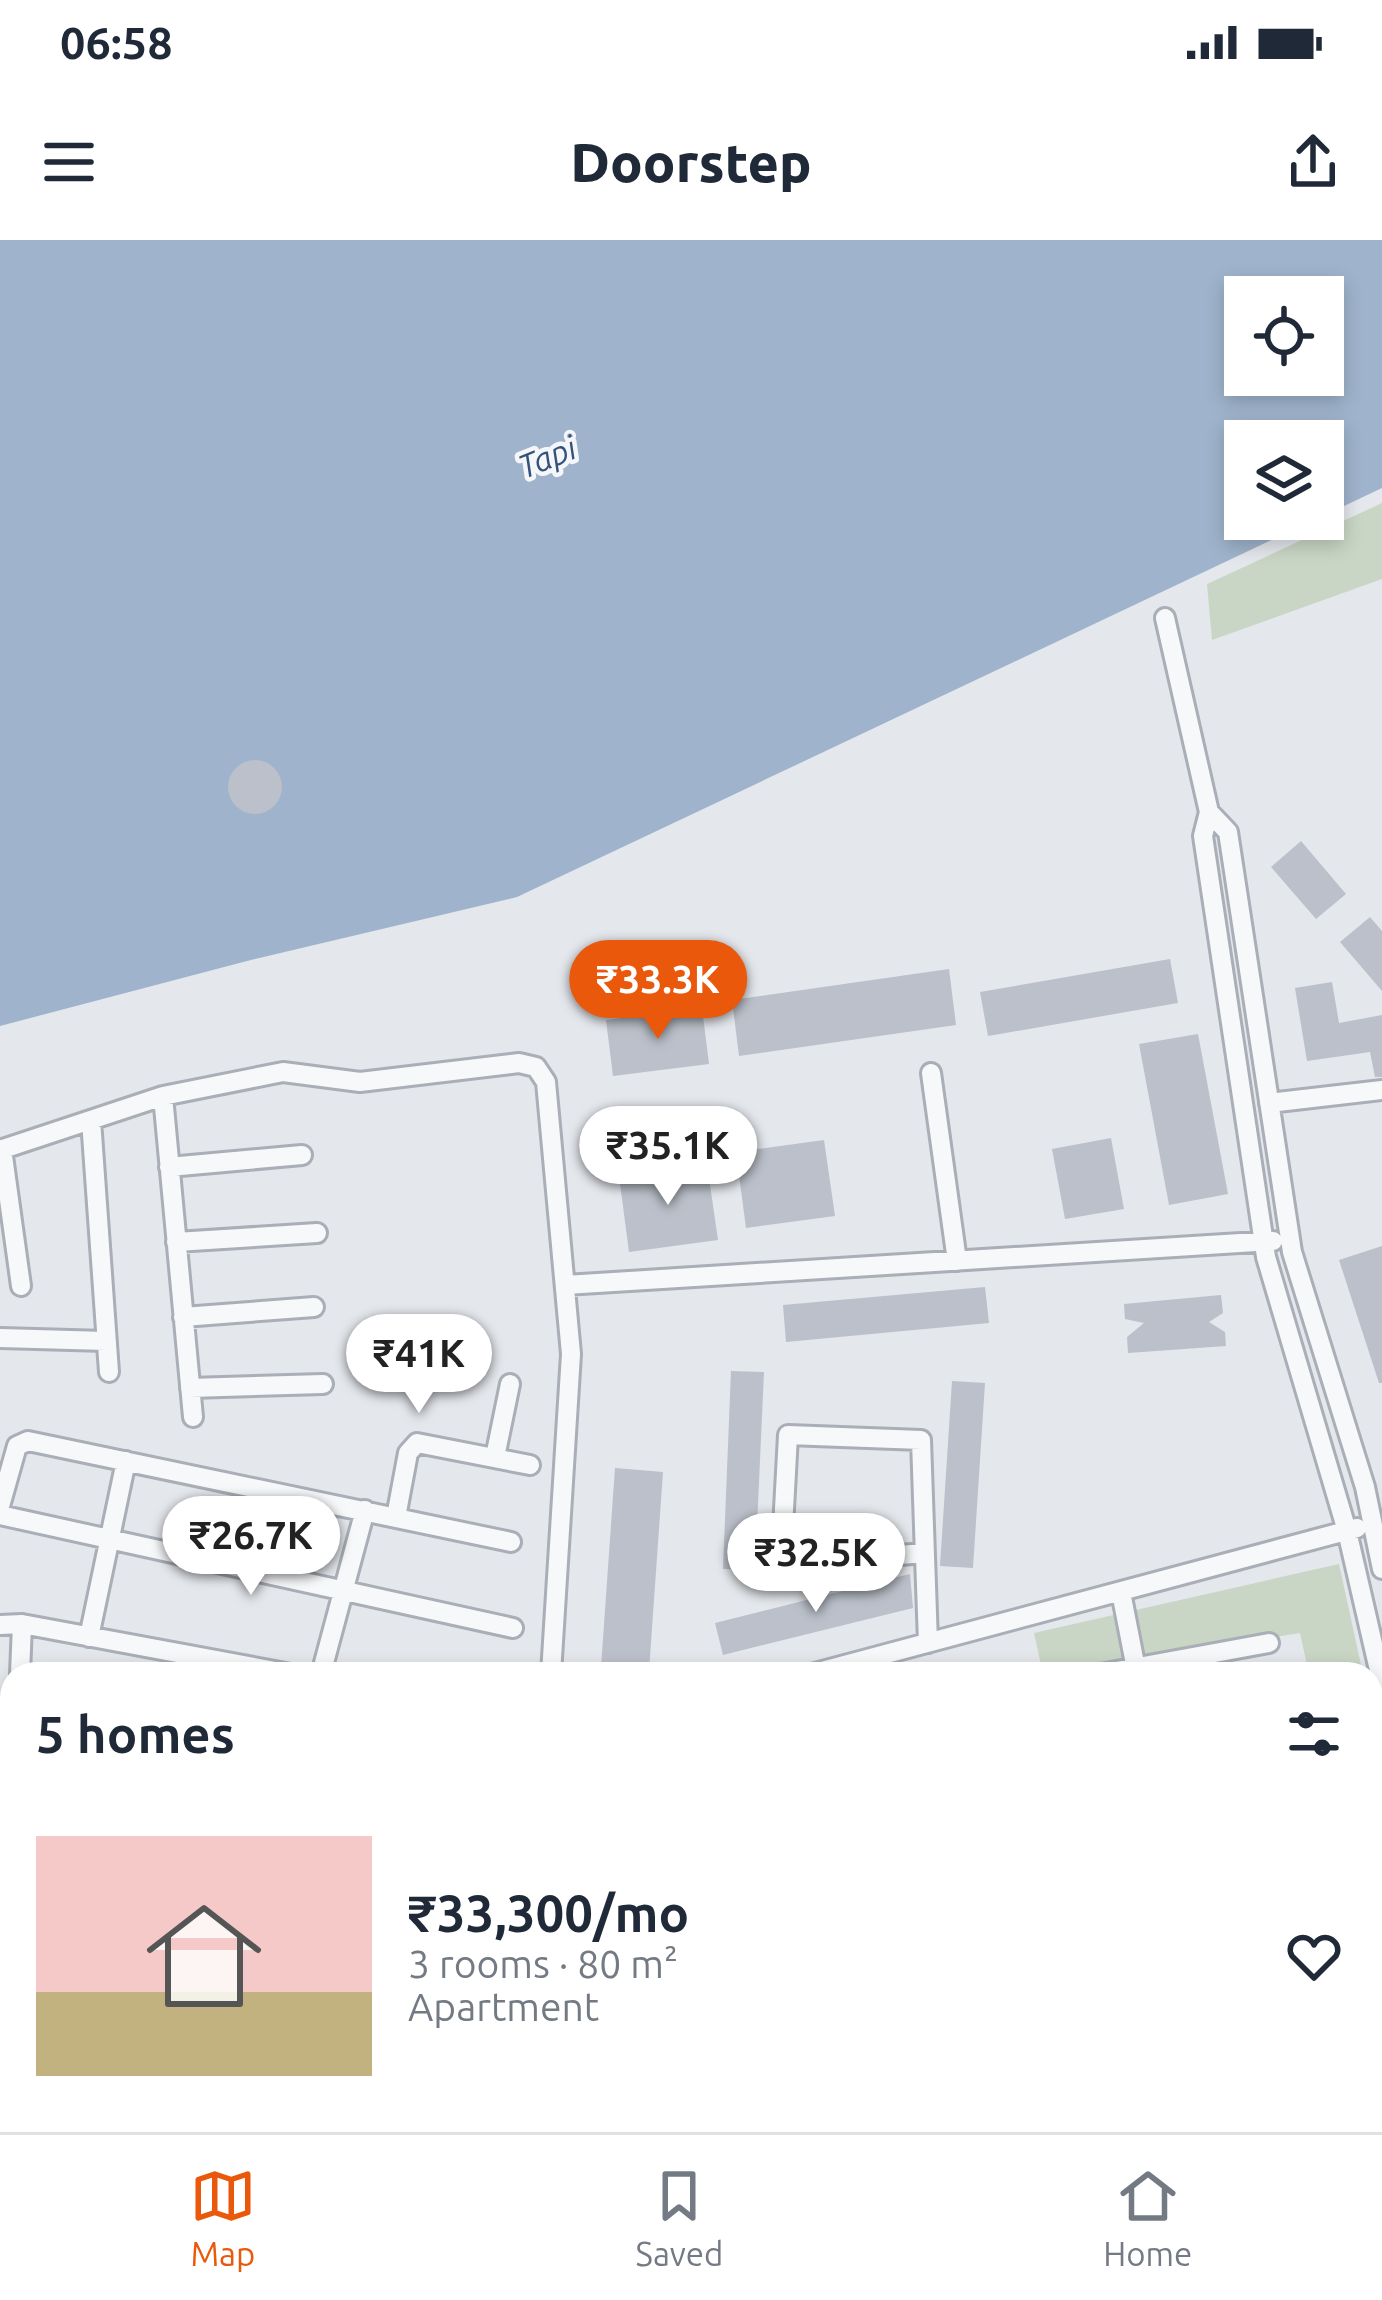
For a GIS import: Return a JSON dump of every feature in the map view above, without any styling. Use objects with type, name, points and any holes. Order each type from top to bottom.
[{"type":"street","points":[[1165,618],[1209,812],[1203,836],[1264,1242],[1347,1532],[1377,1662]]},
{"type":"street","points":[[1209,812],[1228,832],[1290,1238],[1377,1522],[1382,1569]]},
{"type":"street","points":[[21,1286],[1,1149],[163,1096],[283,1072],[360,1082],[519,1064],[536,1067],[546,1082],[571,1354],[552,1662]]},
{"type":"street","points":[[932,1073],[957,1261]]},
{"type":"street","points":[[1269,1103],[1382,1090]]},
{"type":"street","points":[[163,1096],[193,1418]]},
{"type":"street","points":[[91,1120],[109,1372]]},
{"type":"street","points":[[169,1167],[302,1155]]},
{"type":"street","points":[[176,1242],[316,1233]]},
{"type":"street","points":[[565,1285],[1290,1238]]},
{"type":"street","points":[[183,1316],[314,1307]]},
{"type":"street","points":[[0,1338],[106,1341]]},
{"type":"street","points":[[190,1388],[323,1384]]},
{"type":"street","points":[[495,1457],[510,1384]]},
{"type":"street","points":[[924,1553],[781,1564],[788,1435],[921,1440],[928,1643]]},
{"type":"street","points":[[511,1542],[21,1442],[0,1511],[513,1628]]},
{"type":"street","points":[[396,1517],[408,1453],[417,1443],[530,1465]]},
{"type":"street","points":[[89,1636],[125,1461]]},
{"type":"street","points":[[324,1662],[365,1510]]},
{"type":"street","points":[[856,1662],[1377,1522]]},
{"type":"street","points":[[1120,1592],[1135,1662]]},
{"type":"street","points":[[20,1662],[22,1624]]},
{"type":"street","points":[[0,1625],[22,1624],[227,1662]]},
{"type":"street","points":[[1176,1662],[1269,1643]]},
{"type":"green space","points":[[1382,503],[1382,579],[1212,640],[1207,584],[1302,540],[1344,540],[1344,521]]},
{"type":"green space","points":[[1339,1564],[1360,1662],[1306,1662],[1300,1633],[1118,1662],[1040,1662],[1034,1633]]},
{"type":"water","name":"Tapi","points":[[0,240],[1382,240],[1382,488],[1344,506],[1344,420],[1224,420],[1224,540],[1272,540],[517,897],[0,1026]]},
{"type":"building","points":[[255,760],[274,768],[282,787],[274,806],[255,814],[236,806],[228,787],[236,768]]},
{"type":"building","points":[[1301,841],[1346,894],[1316,919],[1271,867]]},
{"type":"building","points":[[1370,917],[1382,931],[1382,991],[1340,942]]},
{"type":"building","points":[[1170,959],[1178,1003],[988,1036],[980,992]]},
{"type":"building","points":[[949,969],[956,1025],[739,1056],[732,1000]]},
{"type":"building","points":[[1332,982],[1339,1023],[1382,1015],[1382,1077],[1375,1077],[1370,1052],[1307,1061],[1295,988]]},
{"type":"building","points":[[702,1008],[709,1064],[613,1076],[606,1020]]},
{"type":"building","points":[[1198,1034],[1228,1194],[1169,1205],[1139,1044]]},
{"type":"building","points":[[1111,1138],[1124,1209],[1065,1219],[1052,1149]]},
{"type":"building","points":[[824,1140],[835,1216],[746,1228],[736,1152]]},
{"type":"building","points":[[707,1164],[718,1240],[629,1252],[619,1176]]},
{"type":"building","points":[[1382,1246],[1382,1383],[1379,1383],[1339,1260]]},
{"type":"building","points":[[985,1287],[989,1323],[786,1342],[783,1305]]},
{"type":"building","points":[[1221,1295],[1223,1313],[1209,1322],[1225,1332],[1226,1346],[1128,1353],[1127,1337],[1144,1323],[1125,1319],[1124,1304]]},
{"type":"building","points":[[731,1371],[764,1372],[755,1570],[723,1569]]},
{"type":"building","points":[[952,1381],[985,1383],[973,1568],[940,1566]]},
{"type":"building","points":[[615,1468],[663,1472],[650,1662],[601,1662]]},
{"type":"building","points":[[910,1574],[913,1608],[723,1655],[715,1623]]}]
